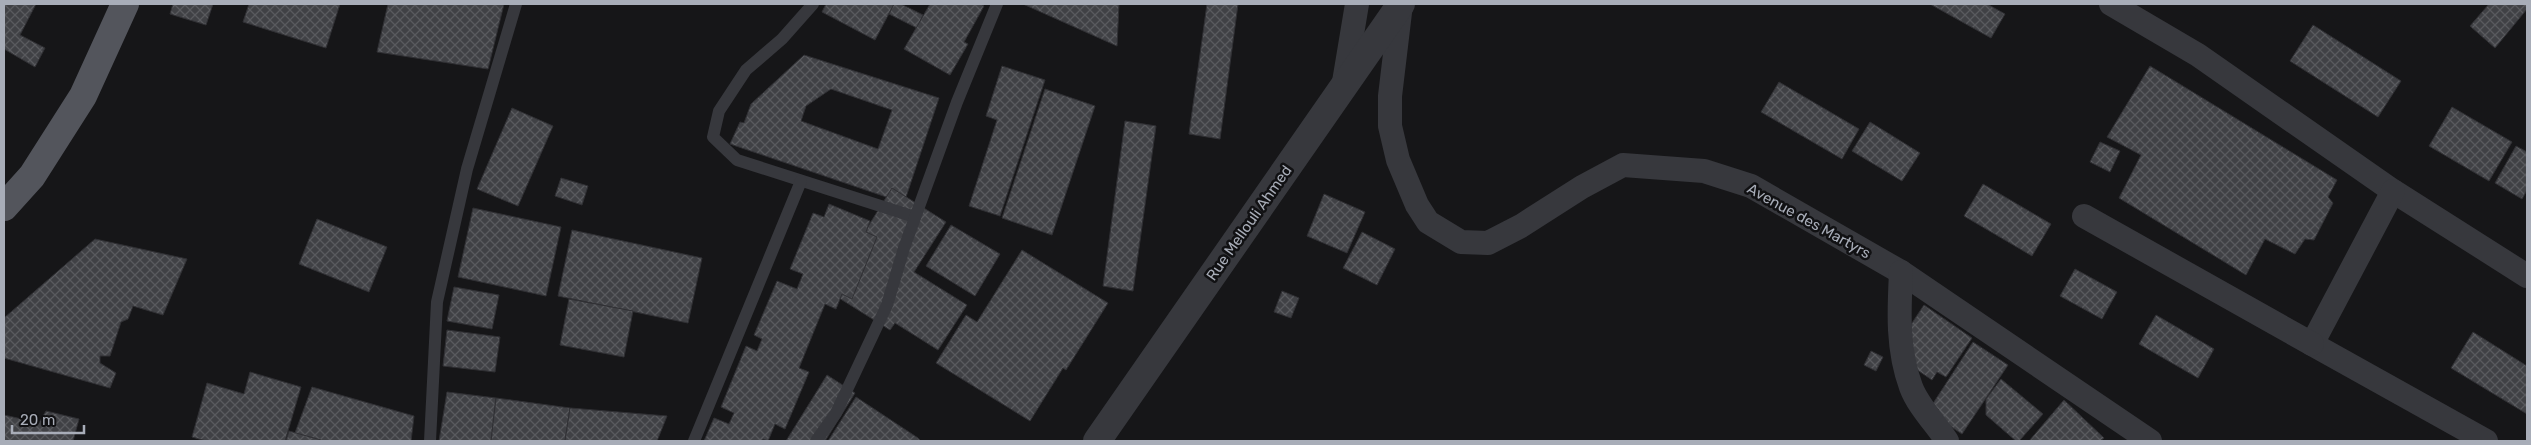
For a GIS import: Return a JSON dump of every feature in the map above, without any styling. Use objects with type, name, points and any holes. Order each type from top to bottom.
[{"type":"main road","points":[[4,207],[32,176],[83,96],[125,4]]},
{"type":"street","points":[[1342,88],[1357,4]]},
{"type":"street","name":"Rue Mellouli Ahmed","points":[[1097,441],[1401,4]]},
{"type":"street","name":"Avenue des Martyrs","points":[[1401,4],[1390,96],[1390,126],[1398,160],[1416,205],[1428,222],[1460,242],[1488,243],[1521,226],[1582,186],[1623,165],[1704,171],[1752,186],[1901,272],[2150,441]]},
{"type":"street","points":[[2111,4],[2198,55],[2393,191],[2527,276]]},
{"type":"street","points":[[2312,344],[2393,191]]},
{"type":"street","points":[[2084,216],[2486,441]]},
{"type":"street","points":[[1901,272],[1899,324],[1902,355],[1912,388],[1947,441]]},
{"type":"lane","points":[[430,441],[437,302],[467,170],[516,4]]},
{"type":"lane","points":[[813,4],[782,38],[746,70],[719,111],[713,137],[736,160],[915,217]]},
{"type":"lane","points":[[816,441],[836,413],[887,305],[915,217],[957,102],[997,4]]},
{"type":"lane","points":[[694,441],[801,180]]},
{"type":"building","points":[[4,4],[36,4],[20,35],[45,48],[35,67],[4,49]]},
{"type":"building","points":[[173,4],[213,4],[206,25],[170,14]]},
{"type":"building","points":[[249,4],[340,4],[326,48],[243,22]]},
{"type":"building","points":[[388,4],[504,4],[488,69],[377,52]]},
{"type":"building","points":[[826,4],[894,4],[875,40],[822,12]]},
{"type":"building","points":[[894,4],[901,4],[923,15],[917,28],[889,14]]},
{"type":"building","points":[[930,4],[981,4],[984,6],[964,42],[968,44],[950,75],[904,49]]},
{"type":"building","points":[[1023,4],[1119,4],[1117,46]]},
{"type":"building","points":[[1207,4],[1238,4],[1220,139],[1189,134]]},
{"type":"building","points":[[1930,4],[1987,4],[2005,14],[1991,38]]},
{"type":"building","points":[[2489,4],[2527,4],[2527,9],[2495,48],[2470,26]]},
{"type":"building","points":[[2313,25],[2401,81],[2378,117],[2290,61]]},
{"type":"building","points":[[804,55],[939,98],[904,203],[730,144],[740,122],[744,123],[751,104]],"holes":[[[831,89],[892,110],[878,149],[801,121],[806,106]]]},
{"type":"building","points":[[1002,66],[1045,80],[1000,216],[969,206],[997,120],[986,116]]},
{"type":"building","points":[[2150,66],[2337,180],[2328,197],[2333,203],[2314,240],[2305,239],[2295,254],[2265,239],[2246,275],[2119,198],[2141,155],[2107,137]]},
{"type":"building","points":[[1779,82],[1859,129],[1842,159],[1761,112]]},
{"type":"building","points":[[1045,89],[1095,106],[1052,235],[1002,218]]},
{"type":"building","points":[[2452,107],[2512,142],[2489,181],[2429,146]]},
{"type":"building","points":[[512,108],[553,126],[518,206],[477,189]]},
{"type":"building","points":[[1125,121],[1156,126],[1133,291],[1103,286]]},
{"type":"building","points":[[1870,122],[1920,153],[1902,181],[1852,151]]},
{"type":"building","points":[[2100,142],[2120,151],[2110,172],[2090,162]]},
{"type":"building","points":[[2516,146],[2527,152],[2527,190],[2522,199],[2495,183]]},
{"type":"building","points":[[561,178],[588,186],[582,205],[555,196]]},
{"type":"building","points":[[1983,184],[2051,224],[2032,256],[1964,216]]},
{"type":"building","points":[[892,188],[946,222],[914,272],[967,305],[938,350],[895,323],[890,330],[839,298],[875,240],[864,233]]},
{"type":"building","points":[[1324,194],[1365,212],[1347,253],[1307,236]]},
{"type":"building","points":[[829,204],[870,221],[866,232],[877,237],[852,299],[842,294],[836,309],[825,304],[799,368],[809,372],[785,429],[775,424],[768,441],[763,439],[762,441],[704,441],[714,418],[729,424],[734,413],[721,407],[746,346],[757,351],[762,339],[754,335],[777,281],[797,289],[803,274],[790,269],[813,213],[824,217]]},
{"type":"building","points":[[473,208],[561,227],[546,296],[458,277]]},
{"type":"building","points":[[317,219],[387,247],[369,292],[299,264]]},
{"type":"building","points":[[951,225],[1000,254],[975,296],[926,266]]},
{"type":"building","points":[[572,230],[702,258],[688,323],[558,296]]},
{"type":"building","points":[[1362,232],[1395,249],[1377,285],[1343,268]]},
{"type":"building","points":[[95,239],[187,259],[163,315],[133,306],[128,319],[121,322],[110,356],[100,356],[100,363],[116,373],[110,388],[4,358],[4,318]]},
{"type":"building","points":[[1022,250],[1108,303],[1066,370],[1063,368],[1030,421],[936,363],[966,315],[977,322]]},
{"type":"building","points":[[2075,269],[2117,292],[2102,319],[2060,296]]},
{"type":"building","points":[[454,287],[499,295],[492,329],[447,321]]},
{"type":"building","points":[[1282,291],[1299,298],[1291,318],[1274,312]]},
{"type":"building","points":[[569,299],[633,311],[624,357],[560,345]]},
{"type":"building","points":[[1924,305],[1972,338],[1946,377],[1937,372],[1932,380],[1910,365],[1902,338]]},
{"type":"building","points":[[2156,315],[2214,349],[2198,378],[2139,344]]},
{"type":"building","points":[[447,330],[500,337],[495,372],[443,366]]},
{"type":"building","points":[[2473,332],[2527,366],[2527,414],[2451,368]]},
{"type":"building","points":[[1973,342],[2008,365],[1962,434],[1935,416],[1939,410],[1932,405]]},
{"type":"building","points":[[1871,351],[1883,357],[1876,371],[1864,365]]},
{"type":"building","points":[[250,372],[301,387],[285,441],[206,441],[192,437],[207,383],[244,394]]},
{"type":"building","points":[[827,375],[855,393],[825,441],[786,441]]},
{"type":"building","points":[[2001,379],[2043,414],[2019,441],[2016,441],[1986,415],[1986,399]]},
{"type":"building","points":[[312,387],[414,416],[411,441],[292,441]]},
{"type":"building","points":[[447,392],[496,398],[491,441],[439,441]]},
{"type":"building","points":[[856,397],[918,438],[921,441],[828,441]]},
{"type":"building","points":[[496,398],[570,408],[565,441],[491,441]]},
{"type":"building","points":[[2064,400],[2104,438],[2100,441],[2029,441]]},
{"type":"building","points":[[570,408],[667,416],[657,441],[565,441]]},
{"type":"building","points":[[46,411],[79,419],[73,441],[4,441],[4,415],[39,423]]},
{"type":"building","points":[[289,431],[321,440],[286,441]]}]
